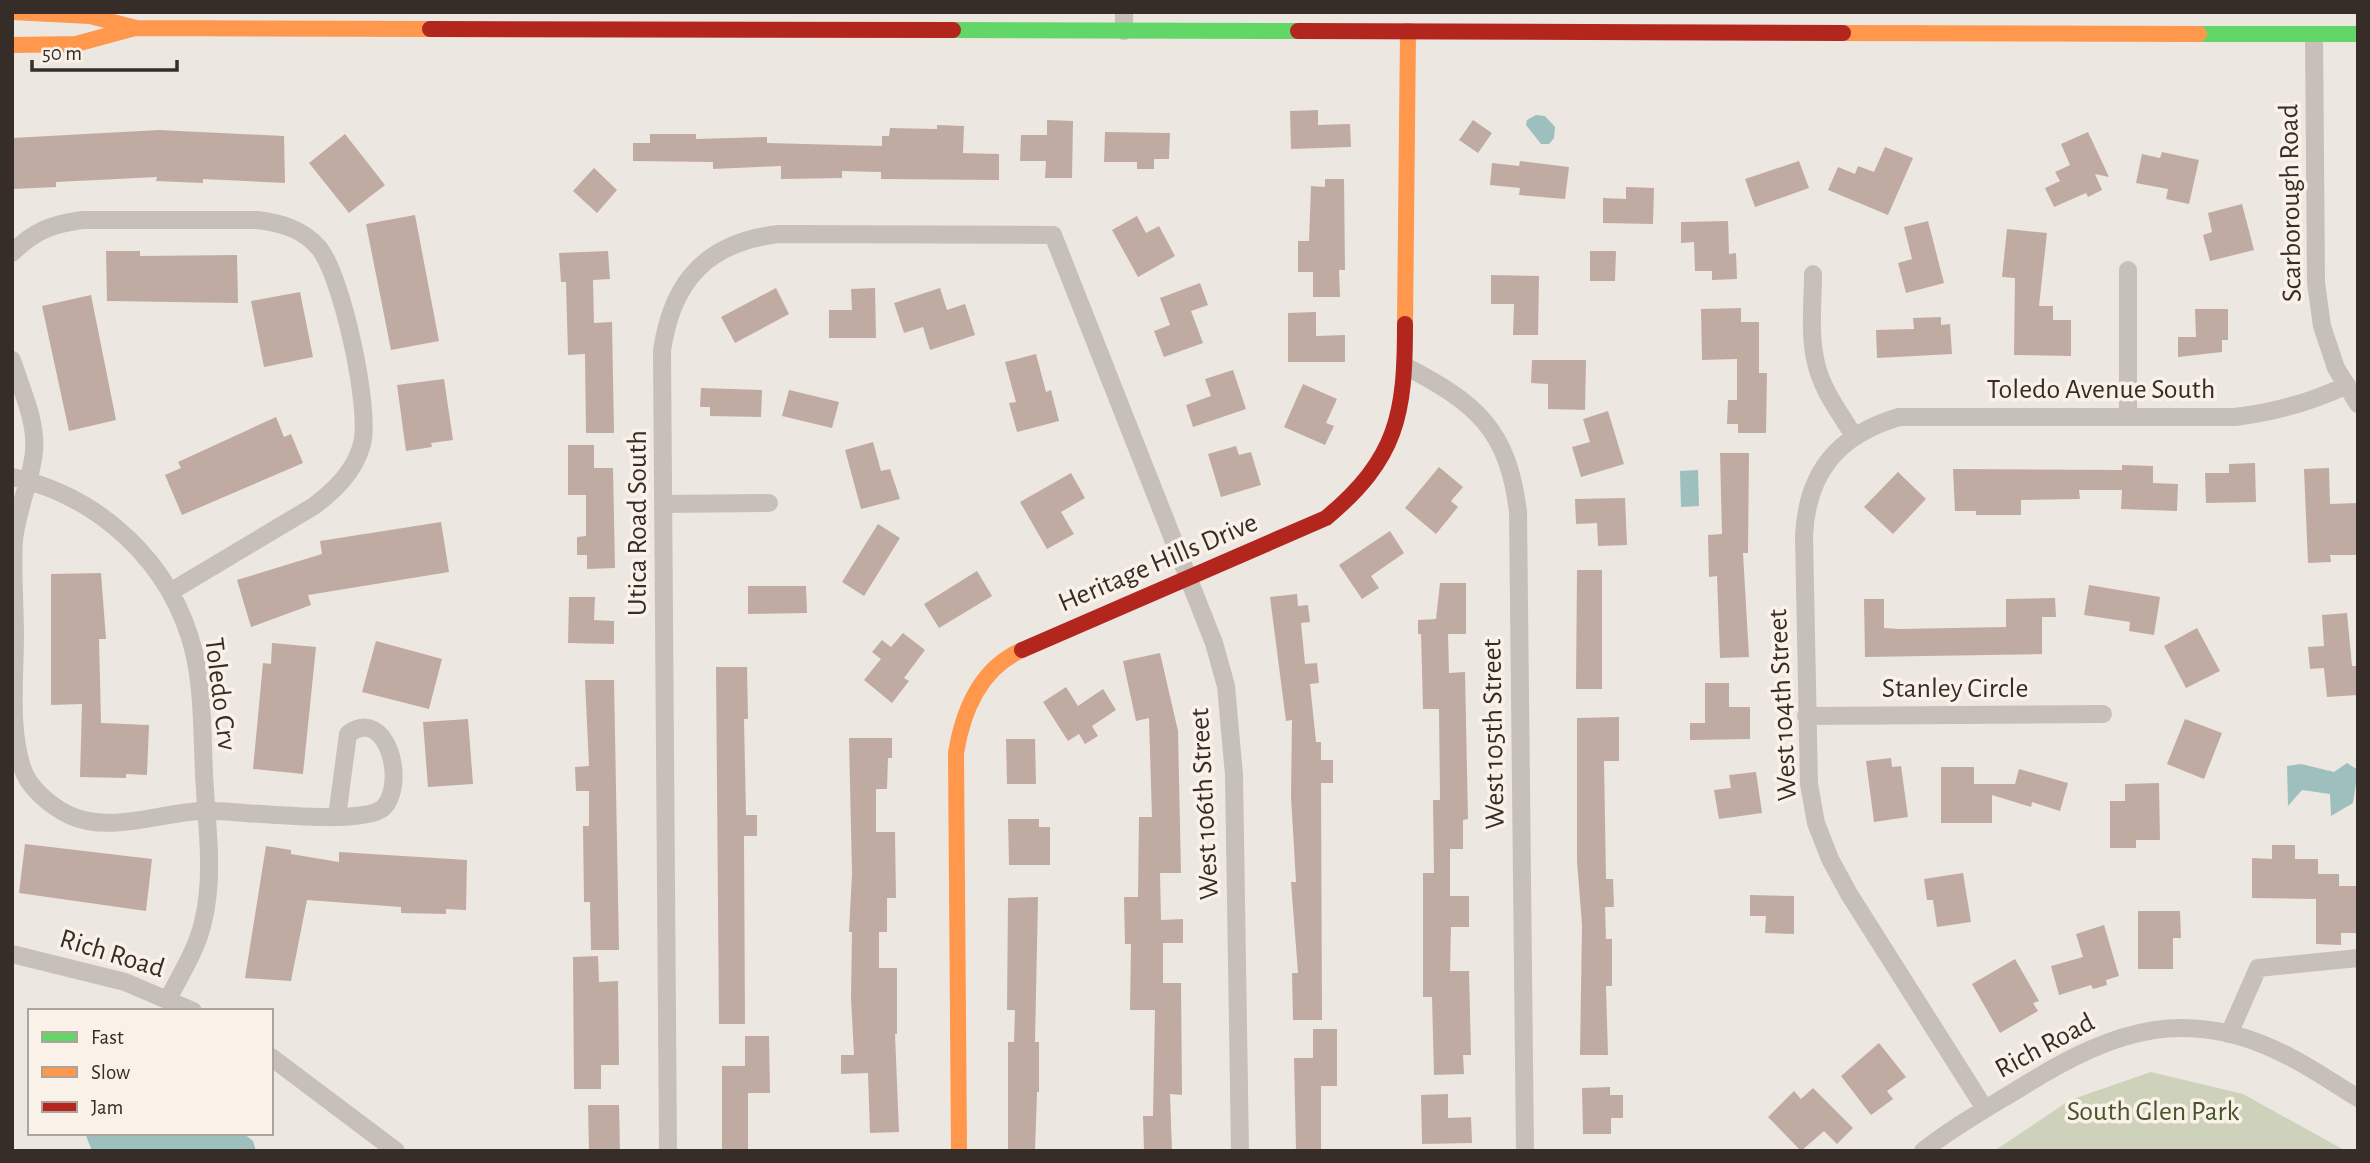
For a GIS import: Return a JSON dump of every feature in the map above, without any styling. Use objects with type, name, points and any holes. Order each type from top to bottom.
[{"type":"main road","points":[[12,12],[90,16],[136,28],[2358,34]]},
{"type":"main road","points":[[12,45],[76,44],[136,28]]},
{"type":"main road","name":"Heritage Hills Drive","points":[[959,1151],[956,753],[959,726],[969,700],[984,678],[1004,658],[1326,519],[1355,496],[1377,468],[1394,436],[1402,401],[1405,366],[1408,31]]},
{"type":"street","points":[[1124,12],[1124,31]]},
{"type":"street","name":"Scarborough Road","points":[[2314,35],[2316,283],[2322,326],[2336,368],[2358,404]]},
{"type":"street","points":[[12,253],[32,234],[55,223],[82,220],[257,220],[280,223],[300,232],[319,248],[331,267],[363,393],[365,419],[362,445],[351,470],[335,491],[314,506],[170,592]]},
{"type":"street","name":"Utica Road South","points":[[668,1151],[662,351],[666,321],[678,291],[697,269],[721,249],[750,237],[779,234],[1053,235]]},
{"type":"street","name":"West 106th Street","points":[[1053,235],[1217,653],[1226,686],[1232,730],[1240,1151]]},
{"type":"street","points":[[2128,270],[2128,417]]},
{"type":"street","points":[[1813,274],[1813,337],[1816,363],[1825,387],[1854,436]]},
{"type":"street","points":[[12,360],[34,431],[34,454],[20,478],[15,540],[16,733],[22,768],[31,784],[50,803],[87,822],[206,810],[337,817],[367,816],[381,810],[391,799],[393,778],[390,749],[383,736],[370,727],[357,727],[348,734],[337,817]]},
{"type":"street","name":"West 105th Street","points":[[1405,366],[1446,387],[1470,405],[1506,454],[1514,482],[1518,512],[1525,1151]]},
{"type":"street","name":"Toledo Avenue South","points":[[1854,436],[1876,424],[1899,417],[1924,415],[2235,417],[2276,412],[2316,400],[2347,385]]},
{"type":"street","name":"West 104th Street","points":[[1854,436],[1832,456],[1815,480],[1805,506],[1806,716],[1809,784],[1816,822],[1830,859],[1985,1109]]},
{"type":"street","name":"Toledo Crv","points":[[20,478],[67,494],[135,543],[170,592],[194,651],[200,693],[208,889],[203,922],[168,999]]},
{"type":"street","points":[[664,505],[769,503]]},
{"type":"street","name":"Stanley Circle","points":[[1806,716],[2103,714]]},
{"type":"street","name":"Rich Road","points":[[12,954],[113,978],[189,1009]]},
{"type":"street","points":[[2229,1034],[2258,968],[2358,958]]},
{"type":"street","name":"Rich Road","points":[[1923,1151],[2065,1060],[2101,1043],[2137,1032],[2177,1027],[2229,1034],[2290,1057],[2358,1098]]},
{"type":"street","points":[[273,1059],[396,1151]]},
{"type":"green space","name":"South Glen Park","points":[[2151,1072],[2243,1094],[2346,1151],[1994,1151],[2070,1100]]},
{"type":"water","points":[[1536,115],[1545,116],[1555,127],[1554,138],[1549,144],[1541,144],[1526,125],[1527,120]]},
{"type":"water","points":[[1698,470],[1699,506],[1681,507],[1680,471]]},
{"type":"water","points":[[2347,763],[2358,770],[2353,803],[2331,816],[2330,794],[2302,790],[2288,806],[2287,766],[2301,764],[2334,772]]},
{"type":"water","points":[[86,1135],[246,1135],[253,1141],[256,1151],[92,1151]]},
{"type":"building","points":[[1318,110],[1318,125],[1350,124],[1351,147],[1291,149],[1290,111]]},
{"type":"building","points":[[1047,120],[1073,121],[1072,178],[1045,178],[1046,161],[1020,161],[1021,135],[1047,135]]},
{"type":"building","points":[[1473,120],[1492,133],[1478,153],[1459,140]]},
{"type":"building","points":[[937,125],[964,126],[963,153],[999,154],[999,180],[881,179],[881,172],[842,171],[842,178],[781,179],[781,166],[713,169],[713,162],[633,161],[633,143],[650,143],[650,134],[696,134],[696,139],[767,137],[767,143],[882,146],[882,136],[889,136],[890,128],[937,129]]},
{"type":"building","points":[[159,130],[284,136],[285,183],[203,179],[203,183],[156,181],[157,177],[56,182],[56,187],[12,189],[12,138]]},
{"type":"building","points":[[1105,132],[1170,133],[1169,159],[1154,159],[1154,169],[1137,169],[1137,162],[1104,162]]},
{"type":"building","points":[[2088,132],[2109,177],[2095,174],[2102,190],[2088,197],[2086,193],[2054,207],[2045,188],[2060,181],[2055,172],[2070,165],[2061,144]]},
{"type":"building","points":[[345,134],[385,185],[349,213],[309,163]]},
{"type":"building","points":[[1885,147],[1913,158],[1888,215],[1828,190],[1838,167],[1855,174],[1858,166],[1874,172]]},
{"type":"building","points":[[2162,152],[2199,160],[2189,204],[2166,199],[2168,189],[2136,183],[2142,154],[2160,158]]},
{"type":"building","points":[[1520,161],[1569,167],[1565,199],[1519,195],[1520,188],[1490,185],[1492,163],[1519,166]]},
{"type":"building","points":[[1799,161],[1809,188],[1755,207],[1745,179]]},
{"type":"building","points":[[594,168],[617,190],[597,213],[573,191]]},
{"type":"building","points":[[1325,179],[1344,179],[1345,270],[1339,270],[1340,297],[1313,297],[1313,272],[1298,272],[1298,241],[1309,241],[1311,186],[1325,187]]},
{"type":"building","points":[[1626,187],[1654,188],[1653,224],[1603,223],[1603,198],[1626,199]]},
{"type":"building","points":[[2242,204],[2254,250],[2210,261],[2203,235],[2212,232],[2208,213]]},
{"type":"building","points":[[415,215],[439,341],[391,350],[366,224]]},
{"type":"building","points":[[1137,216],[1146,233],[1159,226],[1175,256],[1138,277],[1112,230]]},
{"type":"building","points":[[1728,221],[1729,254],[1736,253],[1737,279],[1712,280],[1712,271],[1695,271],[1694,242],[1681,243],[1681,222]]},
{"type":"building","points":[[1928,221],[1944,283],[1906,293],[1898,263],[1912,259],[1904,227]]},
{"type":"building","points":[[2007,229],[2047,233],[2039,306],[2053,306],[2053,320],[2071,320],[2071,356],[2014,355],[2015,278],[2002,277]]},
{"type":"building","points":[[106,251],[140,251],[140,256],[237,255],[238,303],[107,301]]},
{"type":"building","points":[[608,251],[610,279],[593,280],[594,323],[612,322],[614,433],[586,433],[585,354],[568,355],[566,282],[561,282],[559,253]]},
{"type":"building","points":[[1590,251],[1616,251],[1615,281],[1590,281]]},
{"type":"building","points":[[1491,275],[1539,276],[1538,335],[1513,335],[1514,304],[1491,304]]},
{"type":"building","points":[[1200,283],[1208,305],[1191,311],[1203,343],[1164,357],[1154,331],[1170,325],[1160,298]]},
{"type":"building","points":[[776,288],[789,314],[735,343],[721,317]]},
{"type":"building","points":[[875,288],[876,338],[829,338],[829,310],[852,310],[851,289]]},
{"type":"building","points":[[940,288],[947,310],[965,304],[975,335],[930,350],[923,327],[904,333],[894,303]]},
{"type":"building","points":[[300,292],[313,357],[264,367],[251,301]]},
{"type":"building","points":[[91,295],[116,420],[69,431],[42,306]]},
{"type":"building","points":[[1741,308],[1741,322],[1759,322],[1759,373],[1767,373],[1766,433],[1738,433],[1738,424],[1727,424],[1728,400],[1737,400],[1737,359],[1702,360],[1701,309]]},
{"type":"building","points":[[2195,309],[2228,309],[2228,340],[2222,340],[2222,352],[2178,357],[2178,337],[2196,337]]},
{"type":"building","points":[[1316,312],[1316,336],[1345,335],[1345,362],[1288,362],[1288,313]]},
{"type":"building","points":[[1941,317],[1941,325],[1950,324],[1952,354],[1877,358],[1876,330],[1914,329],[1913,318]]},
{"type":"building","points":[[1036,354],[1046,392],[1051,390],[1059,421],[1017,432],[1009,403],[1016,402],[1005,362]]},
{"type":"building","points":[[1532,360],[1586,360],[1585,410],[1548,409],[1548,384],[1531,383]]},
{"type":"building","points":[[1233,370],[1246,409],[1193,427],[1186,405],[1211,396],[1205,379]]},
{"type":"building","points":[[444,379],[453,440],[406,451],[397,385]]},
{"type":"building","points":[[1303,384],[1337,399],[1326,423],[1334,426],[1325,445],[1284,427]]},
{"type":"building","points":[[701,388],[762,390],[761,417],[710,416],[710,407],[700,407]]},
{"type":"building","points":[[789,390],[839,402],[832,428],[782,416]]},
{"type":"building","points":[[1608,411],[1624,464],[1581,477],[1572,447],[1590,442],[1583,419]]},
{"type":"building","points":[[276,417],[284,437],[291,434],[303,463],[182,515],[165,475],[181,468],[178,462]]},
{"type":"building","points":[[873,442],[881,471],[890,469],[900,499],[861,509],[845,450]]},
{"type":"building","points":[[568,445],[594,445],[594,468],[613,468],[615,568],[587,569],[587,555],[577,555],[577,537],[586,536],[586,495],[568,495]]},
{"type":"building","points":[[1236,446],[1239,455],[1251,452],[1261,485],[1221,497],[1208,454]]},
{"type":"building","points":[[1720,453],[1749,453],[1748,553],[1743,553],[1749,657],[1720,658],[1717,576],[1709,577],[1708,535],[1722,534]]},
{"type":"building","points":[[2255,463],[2256,502],[2206,503],[2205,473],[2229,473],[2229,464]]},
{"type":"building","points":[[2122,465],[2153,466],[2153,483],[2178,484],[2177,511],[2121,509],[2122,490],[2079,490],[2080,499],[2021,500],[2021,515],[1976,515],[1976,511],[1955,511],[1953,469],[2122,470]]},
{"type":"building","points":[[1439,467],[1463,487],[1451,501],[1458,507],[1436,534],[1405,508]]},
{"type":"building","points":[[2329,468],[2330,504],[2358,503],[2358,555],[2330,555],[2331,562],[2308,563],[2304,469]]},
{"type":"building","points":[[1898,472],[1926,499],[1893,534],[1864,507]]},
{"type":"building","points":[[1071,473],[1085,498],[1061,512],[1074,534],[1047,549],[1020,502]]},
{"type":"building","points":[[1625,498],[1627,545],[1598,546],[1597,523],[1576,524],[1575,499]]},
{"type":"building","points":[[441,522],[449,572],[308,595],[311,605],[251,627],[237,580],[322,554],[320,541]]},
{"type":"building","points":[[878,524],[900,538],[864,596],[842,582]]},
{"type":"building","points":[[1390,531],[1404,553],[1371,576],[1379,588],[1362,599],[1339,565]]},
{"type":"building","points":[[1577,570],[1602,570],[1602,689],[1576,689]]},
{"type":"building","points":[[977,571],[992,596],[939,628],[924,604]]},
{"type":"building","points":[[101,573],[106,639],[99,639],[101,723],[149,725],[147,775],[126,774],[126,778],[80,777],[82,704],[51,705],[51,574]]},
{"type":"building","points":[[1440,583],[1466,583],[1466,634],[1448,634],[1449,673],[1465,672],[1468,819],[1463,820],[1463,849],[1450,849],[1450,896],[1469,896],[1469,927],[1451,927],[1450,971],[1469,971],[1471,1055],[1463,1055],[1464,1074],[1434,1075],[1432,997],[1423,997],[1423,873],[1434,873],[1433,800],[1440,800],[1439,709],[1423,709],[1421,634],[1418,634],[1418,620],[1436,619]]},
{"type":"building","points":[[2089,585],[2160,597],[2154,635],[2129,631],[2130,622],[2084,615]]},
{"type":"building","points":[[748,586],[806,586],[807,613],[748,614]]},
{"type":"building","points":[[1297,594],[1298,606],[1308,605],[1310,622],[1301,623],[1305,664],[1317,663],[1319,683],[1310,684],[1316,742],[1321,742],[1321,760],[1333,760],[1333,783],[1321,783],[1322,1020],[1293,1020],[1292,973],[1298,973],[1291,882],[1296,882],[1291,796],[1292,720],[1286,721],[1270,597]]},
{"type":"building","points":[[569,597],[595,597],[594,620],[614,621],[614,644],[568,643]]},
{"type":"building","points":[[2055,598],[2056,617],[2042,617],[2042,654],[1865,657],[1864,599],[1884,599],[1884,628],[1899,629],[2006,627],[2006,599]]},
{"type":"building","points":[[2347,613],[2352,666],[2358,666],[2358,695],[2327,697],[2324,668],[2310,669],[2308,647],[2324,646],[2322,615]]},
{"type":"building","points":[[2197,628],[2220,671],[2186,688],[2164,646]]},
{"type":"building","points":[[903,633],[925,650],[904,678],[909,681],[892,703],[864,680],[881,659],[872,652],[882,640],[891,647]]},
{"type":"building","points":[[376,641],[442,659],[429,709],[362,692]]},
{"type":"building","points":[[272,643],[316,647],[303,774],[253,769],[263,663],[271,664]]},
{"type":"building","points":[[1160,653],[1178,731],[1181,873],[1160,873],[1161,920],[1183,919],[1183,943],[1163,943],[1163,983],[1181,983],[1182,1095],[1170,1094],[1172,1151],[1144,1151],[1143,1116],[1153,1116],[1155,1010],[1130,1010],[1131,944],[1125,944],[1124,897],[1138,897],[1139,817],[1152,817],[1149,718],[1136,721],[1123,661]]},
{"type":"building","points":[[716,667],[747,667],[748,719],[744,719],[746,815],[757,815],[757,836],[744,836],[745,1024],[719,1024]]},
{"type":"building","points":[[585,680],[614,680],[619,950],[591,950],[590,902],[584,902],[583,826],[589,826],[589,791],[576,791],[575,767],[589,766]]},
{"type":"building","points":[[1705,683],[1729,683],[1729,707],[1750,707],[1750,739],[1690,740],[1690,723],[1705,723]]},
{"type":"building","points":[[1066,687],[1078,706],[1103,689],[1116,710],[1092,726],[1098,736],[1085,744],[1079,734],[1068,741],[1043,702]]},
{"type":"building","points":[[1619,717],[1619,761],[1604,761],[1606,879],[1613,879],[1614,907],[1605,907],[1606,939],[1612,939],[1612,986],[1606,986],[1608,1055],[1580,1055],[1582,925],[1577,861],[1577,718]]},
{"type":"building","points":[[468,719],[473,784],[428,787],[423,722]]},
{"type":"building","points":[[2185,719],[2222,733],[2204,779],[2167,764]]},
{"type":"building","points":[[849,738],[892,738],[887,789],[876,789],[876,832],[895,832],[896,898],[887,898],[887,932],[879,932],[879,968],[897,968],[895,1034],[899,1132],[870,1133],[868,1073],[841,1074],[841,1055],[854,1055],[852,932],[849,932],[852,874]]},
{"type":"building","points":[[1006,739],[1035,739],[1036,784],[1007,784]]},
{"type":"building","points":[[1891,758],[1892,767],[1901,766],[1908,817],[1874,822],[1866,761]]},
{"type":"building","points":[[1941,767],[1974,767],[1974,784],[2015,784],[2019,769],[2068,783],[2060,811],[2032,802],[2031,807],[1992,795],[1992,823],[1941,823]]},
{"type":"building","points":[[1756,772],[1762,813],[1719,819],[1714,790],[1731,788],[1729,775]]},
{"type":"building","points":[[2159,783],[2160,840],[2136,840],[2136,848],[2110,848],[2110,801],[2125,801],[2125,784]]},
{"type":"building","points":[[1008,819],[1039,819],[1039,827],[1050,827],[1050,865],[1009,865]]},
{"type":"building","points":[[25,844],[152,859],[146,911],[19,893]]},
{"type":"building","points":[[2272,845],[2295,845],[2295,859],[2318,859],[2318,874],[2339,874],[2339,886],[2358,886],[2358,933],[2341,933],[2341,945],[2316,944],[2316,899],[2252,898],[2252,858],[2272,859]]},
{"type":"building","points":[[266,846],[291,850],[291,854],[339,862],[339,852],[467,860],[466,910],[446,909],[446,914],[401,913],[401,907],[307,900],[291,981],[245,978]]},
{"type":"building","points":[[1963,873],[1971,922],[1937,927],[1933,900],[1927,900],[1924,879]]},
{"type":"building","points":[[1750,895],[1794,896],[1794,934],[1765,933],[1766,916],[1750,916]]},
{"type":"building","points":[[1038,897],[1035,1042],[1039,1042],[1039,1092],[1035,1151],[1008,1151],[1008,1042],[1014,1042],[1015,1010],[1007,1010],[1008,898]]},
{"type":"building","points":[[2138,911],[2180,911],[2181,938],[2173,938],[2173,969],[2138,969]]},
{"type":"building","points":[[2104,925],[2119,976],[2106,980],[2107,985],[2093,989],[2091,985],[2059,995],[2051,966],[2083,957],[2076,934]]},
{"type":"building","points":[[598,956],[599,982],[618,981],[619,1065],[601,1065],[601,1089],[574,1089],[573,957]]},
{"type":"building","points":[[2015,959],[2039,1001],[2033,1003],[2038,1011],[2000,1033],[1972,984]]},
{"type":"building","points":[[1313,1029],[1337,1029],[1337,1086],[1321,1086],[1321,1151],[1296,1151],[1294,1058],[1313,1058]]},
{"type":"building","points":[[745,1036],[769,1036],[770,1093],[748,1093],[748,1151],[722,1151],[722,1066],[745,1066]]},
{"type":"building","points":[[1879,1043],[1906,1077],[1887,1091],[1893,1099],[1871,1115],[1841,1076]]},
{"type":"building","points":[[1610,1087],[1610,1095],[1623,1095],[1623,1118],[1611,1118],[1611,1134],[1583,1134],[1582,1088]]},
{"type":"building","points":[[1813,1088],[1853,1128],[1837,1144],[1824,1131],[1801,1151],[1768,1117],[1794,1091],[1801,1099]]},
{"type":"building","points":[[1448,1094],[1448,1118],[1471,1117],[1472,1143],[1422,1144],[1421,1095]]},
{"type":"building","points":[[588,1105],[619,1105],[620,1151],[589,1151]]},
{"type":"traffic: fast","points":[[953,30],[1298,31]]},
{"type":"traffic: fast","points":[[2199,34],[2358,34]]},
{"type":"traffic: slow","points":[[12,12],[90,16],[136,28],[430,29]]},
{"type":"traffic: slow","points":[[12,45],[76,44],[135,28]]},
{"type":"traffic: slow","points":[[1405,324],[1408,31]]},
{"type":"traffic: slow","points":[[1843,33],[2199,34]]},
{"type":"traffic: slow","points":[[959,1151],[956,753],[964,721],[976,692],[995,668],[1022,650]]},
{"type":"traffic: jam","points":[[430,29],[953,30]]},
{"type":"traffic: jam","points":[[1298,31],[1843,33]]},
{"type":"traffic: jam","points":[[1022,650],[1326,518],[1369,475],[1383,454],[1392,432],[1403,384],[1405,324]]}]
